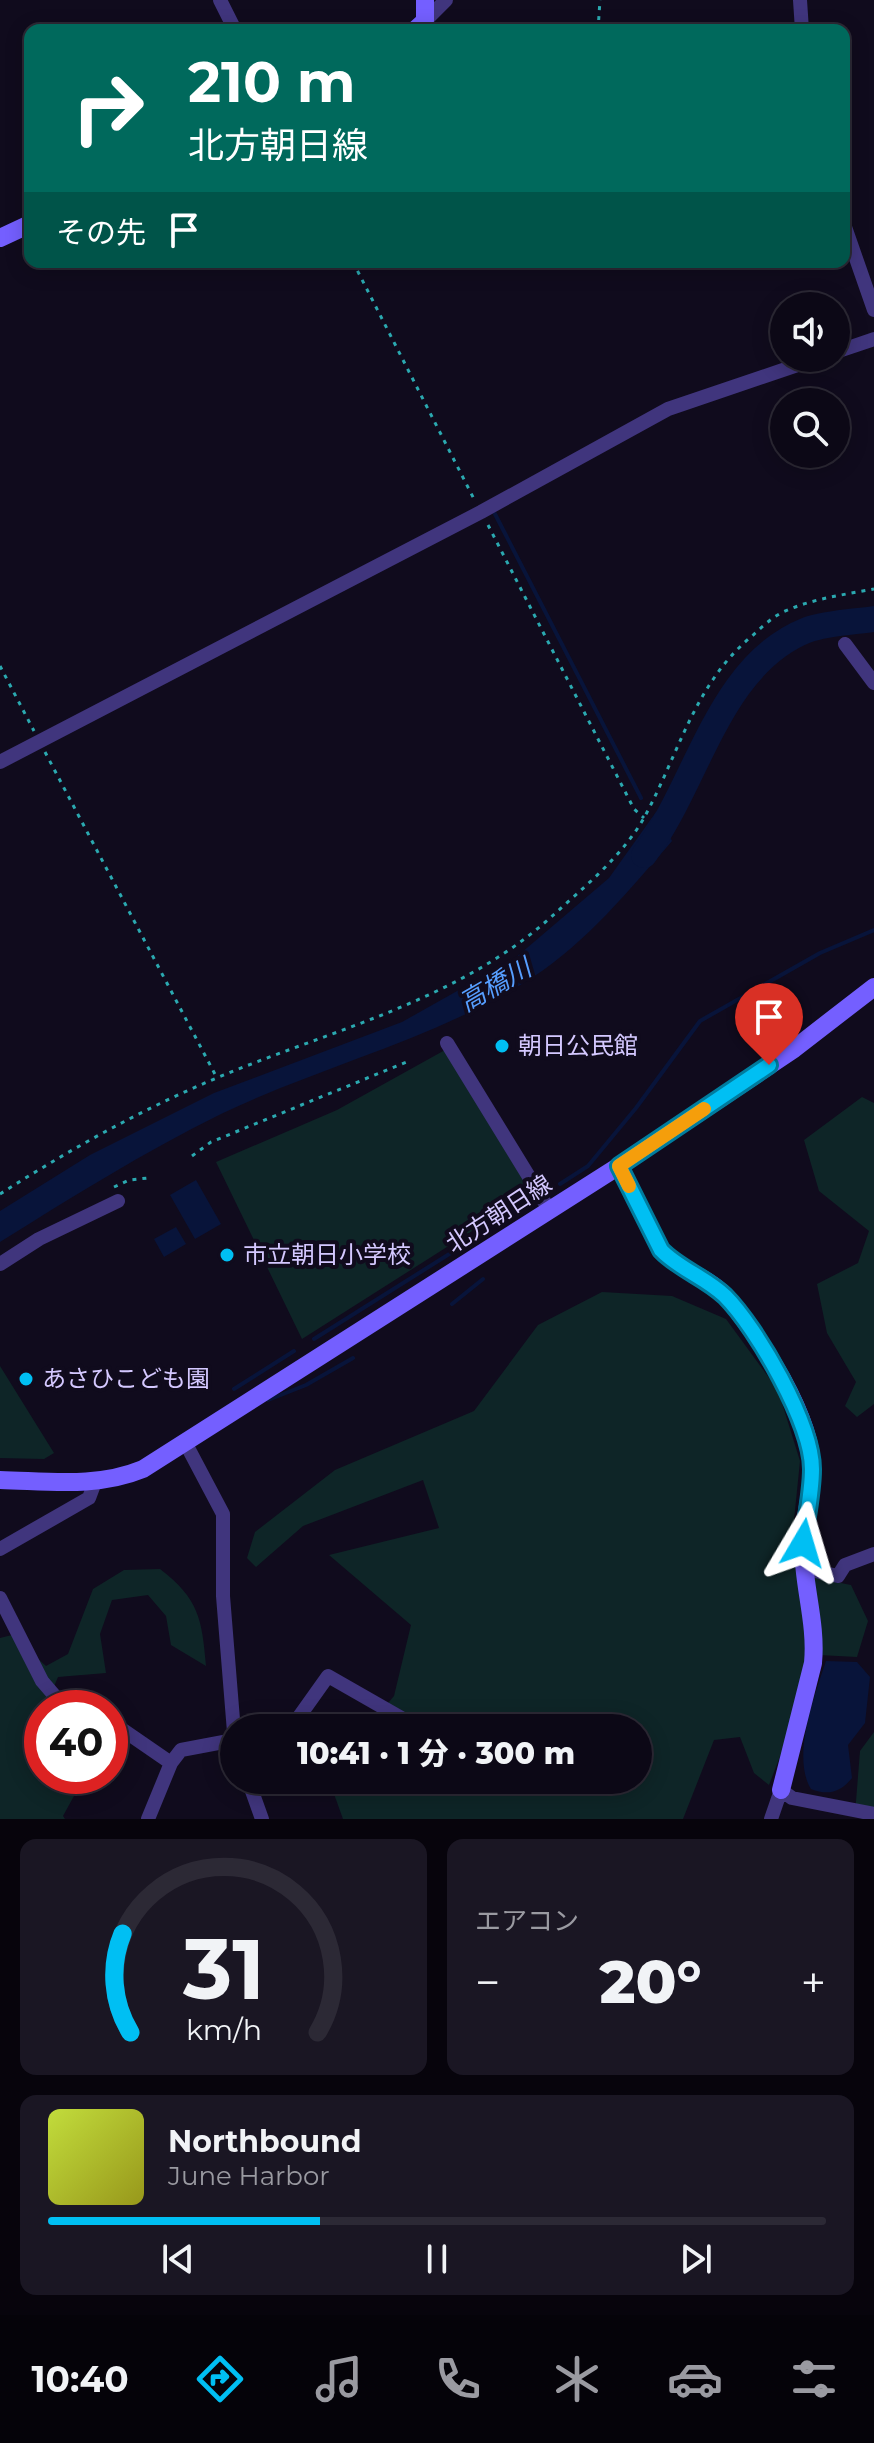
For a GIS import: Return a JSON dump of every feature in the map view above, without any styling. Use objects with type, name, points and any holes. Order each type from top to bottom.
[{"type":"main road","points":[[420,24],[425,0]]},
{"type":"main road","points":[[0,238],[24,227]]},
{"type":"main road","name":"北方朝日線","points":[[0,1480],[95,1482],[119,1479],[143,1469],[619,1166],[794,1049],[874,987]]},
{"type":"main road","points":[[619,1166],[661,1250],[670,1260],[708,1281],[728,1299],[782,1381],[802,1423],[812,1467],[803,1543],[815,1641],[813,1663],[781,1790]]},
{"type":"street","points":[[220,0],[232,24]]},
{"type":"street","points":[[421,24],[446,0]]},
{"type":"street","points":[[800,0],[802,24]]},
{"type":"street","points":[[850,241],[874,310]]},
{"type":"street","points":[[850,347],[874,339]]},
{"type":"street","points":[[0,762],[481,512],[668,409],[777,372]]},
{"type":"street","points":[[845,644],[874,683]]},
{"type":"street","points":[[447,1043],[550,1211]]},
{"type":"street","points":[[0,1264],[39,1239],[118,1201]]},
{"type":"street","points":[[186,1444],[223,1514],[223,1596],[233,1714]]},
{"type":"street","points":[[0,1549],[89,1498],[95,1482]]},
{"type":"street","points":[[806,1569],[838,1576],[845,1565],[874,1554]]},
{"type":"street","points":[[0,1598],[42,1681],[50,1690]]},
{"type":"street","points":[[301,1714],[328,1676],[394,1714]]},
{"type":"street","points":[[128,1733],[171,1763]]},
{"type":"street","points":[[148,1819],[171,1763],[181,1750],[220,1743]]},
{"type":"street","points":[[771,1819],[781,1790],[792,1798],[874,1814]]},
{"type":"street","points":[[253,1794],[262,1819]]},
{"type":"path","points":[[598,24],[600,0]]},
{"type":"path","points":[[356,268],[634,809],[644,818]]},
{"type":"path","points":[[0,1194],[67,1151],[217,1078],[428,996],[495,959],[547,920],[605,867],[644,818],[691,713],[728,656],[778,615],[810,601],[874,589]]},
{"type":"path","points":[[0,666],[217,1078]]},
{"type":"path","points":[[192,1156],[211,1142],[409,1061]]},
{"type":"path","points":[[104,1191],[129,1180],[148,1178]]},
{"type":"green space","points":[[445,1050],[532,1193],[302,1339],[216,1162],[337,1110]]},
{"type":"green space","points":[[862,1097],[874,1103],[874,1404],[857,1417],[845,1406],[856,1382],[827,1333],[817,1284],[858,1263],[869,1231],[819,1191],[804,1140]]},
{"type":"green space","points":[[602,1292],[672,1296],[726,1319],[778,1390],[800,1461],[791,1550],[800,1575],[851,1585],[868,1621],[857,1657],[819,1655],[769,1785],[754,1773],[740,1737],[714,1740],[683,1819],[343,1819],[334,1794],[652,1794],[652,1714],[379,1714],[394,1696],[411,1625],[329,1555],[439,1528],[423,1480],[303,1526],[256,1567],[247,1558],[255,1532],[335,1470],[474,1411],[538,1325]]},
{"type":"green space","points":[[0,1366],[54,1453],[44,1459],[0,1458]]},
{"type":"green space","points":[[160,1569],[183,1590],[191,1600],[200,1623],[206,1666],[171,1645],[166,1616],[148,1595],[112,1600],[100,1634],[106,1673],[58,1677],[53,1690],[24,1690],[24,1794],[75,1794],[63,1816],[65,1819],[0,1819],[0,1638],[12,1635],[46,1666],[68,1654],[93,1589],[124,1570]]},
{"type":"green space","points":[[874,1732],[874,1819],[862,1819],[855,1814],[860,1751]]},
{"type":"water","points":[[656,812],[672,841],[589,931],[533,977],[458,1018],[221,1114],[136,1159],[0,1242],[0,1211],[90,1155],[214,1093],[402,1022],[514,959],[609,878]]},
{"type":"water","points":[[196,1180],[221,1224],[195,1239],[170,1195]]},
{"type":"water","points":[[176,1227],[186,1244],[164,1257],[154,1239]]},
{"type":"water","points":[[826,1661],[857,1662],[870,1677],[865,1723],[848,1745],[852,1778],[843,1787],[829,1792],[811,1789],[803,1760],[807,1725]]},
{"type":"waterway","points":[[495,514],[641,798]]},
{"type":"waterway","name":"高橋川","points":[[644,855],[680,795],[712,729],[752,670],[777,647],[807,630],[874,619]]},
{"type":"waterway","points":[[560,1184],[588,1166],[636,1108],[700,1021],[820,953],[874,930]]},
{"type":"waterway","points":[[314,1339],[532,1202]]},
{"type":"waterway","points":[[452,1304],[483,1279]]},
{"type":"waterway","points":[[234,1389],[294,1351]]},
{"type":"waterway","points":[[268,1400],[306,1385],[353,1358]]},
{"type":"slow traffic","points":[[629,1186],[619,1166],[704,1109]]},
{"type":"place","name":"朝日公民館","points":[[502,1046]]},
{"type":"place","name":"市立朝日小学校","points":[[227,1255]]},
{"type":"place","name":"あさひこども園","points":[[26,1379]]},
{"type":"route","points":[[769,1065],[619,1166],[661,1250],[670,1260],[708,1281],[728,1299],[782,1381],[802,1423],[812,1467],[803,1543]]}]
